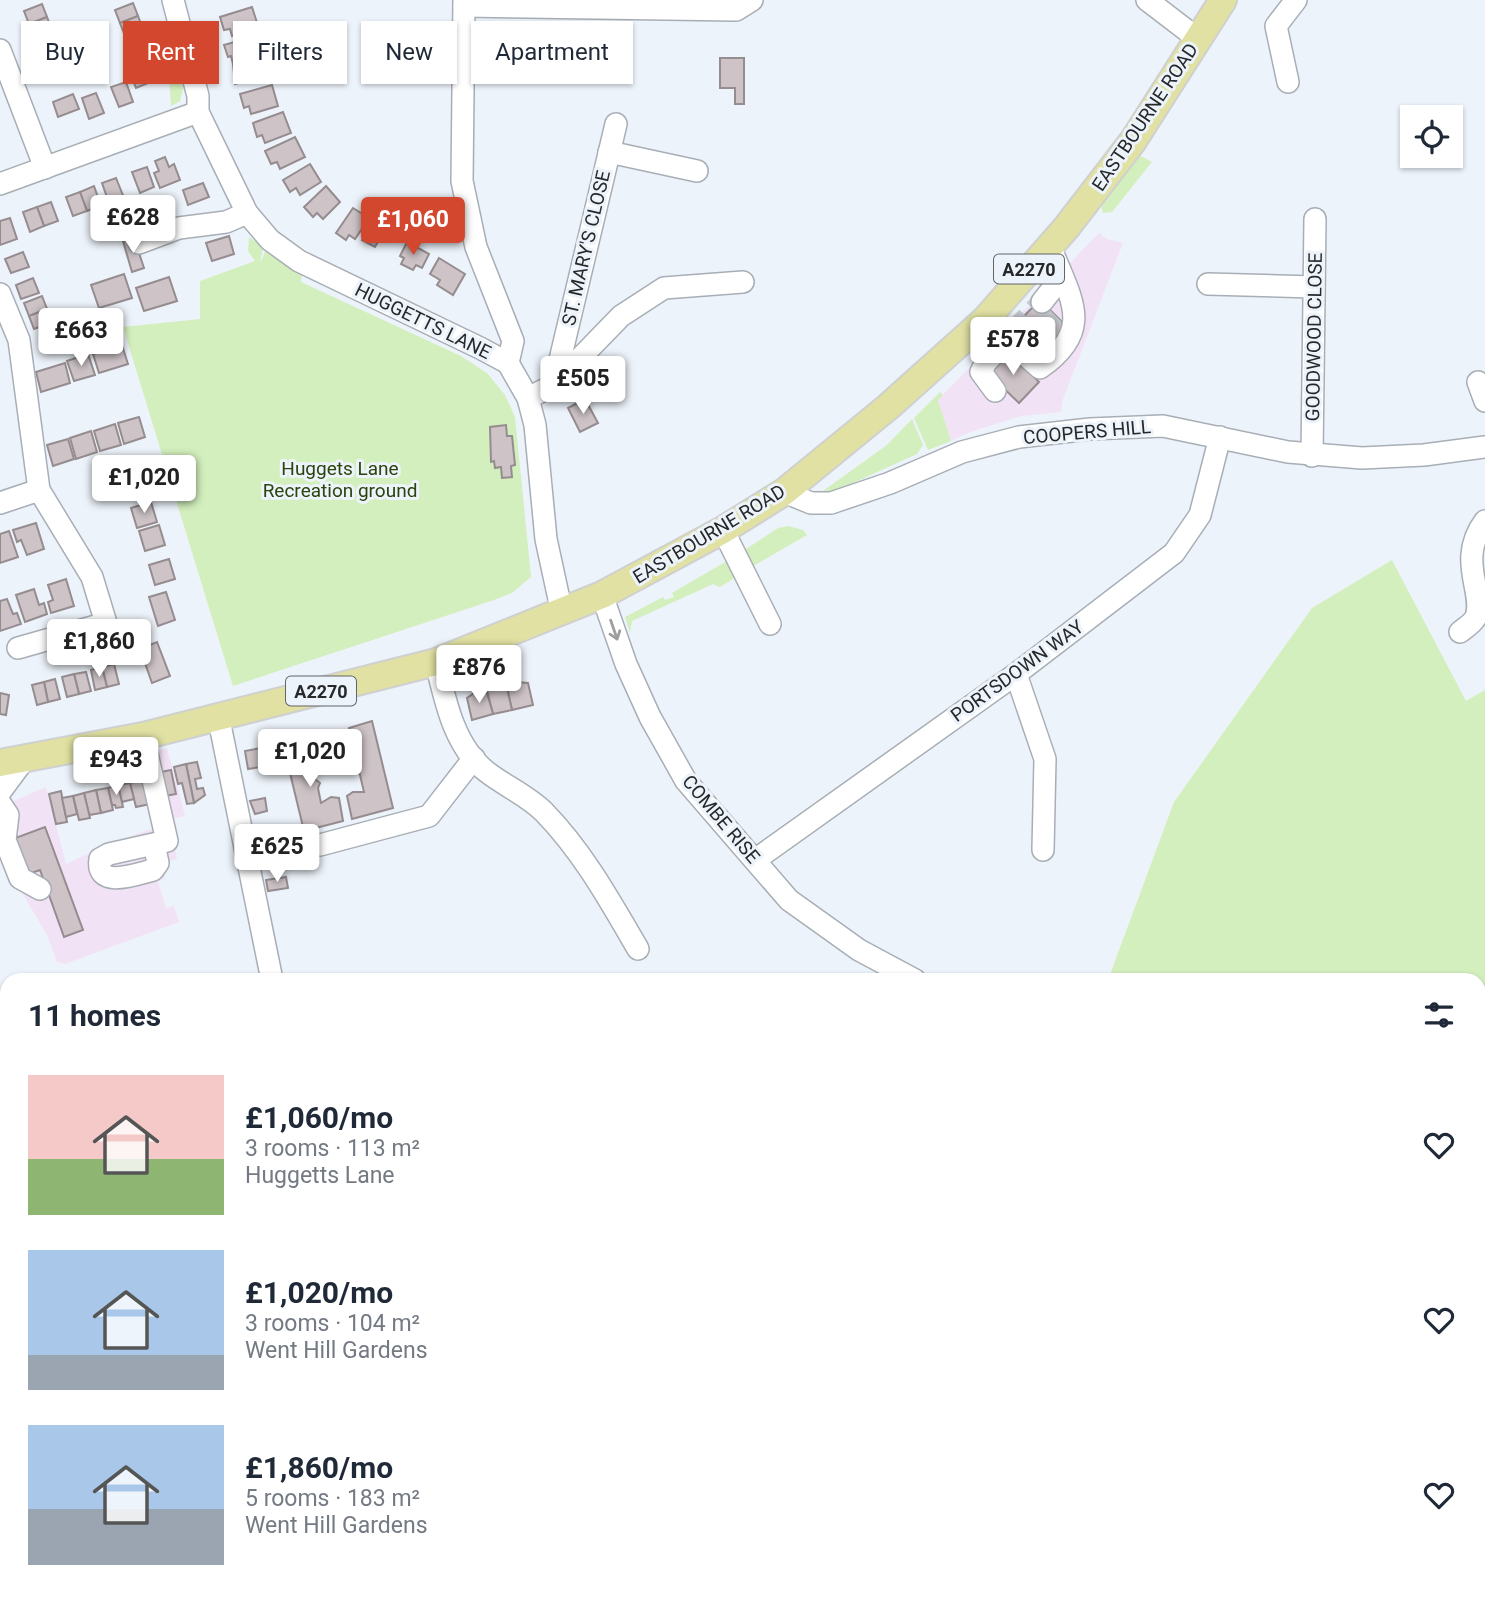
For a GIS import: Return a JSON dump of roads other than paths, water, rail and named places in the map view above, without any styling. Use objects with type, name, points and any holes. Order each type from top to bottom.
[{"type":"main road","name":"EASTBOURNE ROAD","points":[[0,763],[143,736],[436,662],[602,595],[723,530],[784,492],[888,407],[962,340],[1050,246],[1133,141],[1223,0]]},
{"type":"street","name":"HUGGETTS LANE","points":[[173,0],[198,96],[198,112],[247,213],[270,240],[299,261],[508,363],[528,398],[535,425],[546,539],[562,613]]},
{"type":"street","points":[[508,363],[513,341],[476,247],[462,181],[464,3],[736,10],[752,0]]},
{"type":"street","points":[[1147,0],[1198,39]]},
{"type":"street","points":[[1288,82],[1276,26],[1296,0]]},
{"type":"street","points":[[0,50],[45,168]]},
{"type":"street","points":[[0,184],[198,112]]},
{"type":"street","name":"ST. MARY'S CLOSE","points":[[554,385],[615,124]]},
{"type":"street","points":[[609,152],[697,171]]},
{"type":"street","points":[[139,243],[179,228],[226,222],[247,213]]},
{"type":"street","name":"GOODWOOD CLOSE","points":[[1312,456],[1315,219]]},
{"type":"street","points":[[962,340],[1013,341],[1040,368],[1071,337],[1076,322],[1050,246]]},
{"type":"street","points":[[528,398],[554,385],[621,316],[664,288],[743,282]]},
{"type":"street","points":[[1208,284],[1314,287]]},
{"type":"street","points":[[1048,308],[1065,288]]},
{"type":"street","points":[[0,294],[19,340],[39,491],[92,577],[106,622],[18,648]]},
{"type":"street","points":[[962,340],[980,363],[981,372],[995,391]]},
{"type":"street","points":[[981,372],[986,362],[1013,341]]},
{"type":"street","name":"COOPERS HILL","points":[[784,492],[818,505],[840,501],[962,453],[1019,437],[1090,429],[1163,426],[1312,456],[1362,458],[1424,455],[1485,447]]},
{"type":"street","name":"PORTSDOWN WAY","points":[[755,860],[1016,674],[1174,553],[1200,515],[1220,437]]},
{"type":"street","points":[[0,503],[39,491]]},
{"type":"street","points":[[1460,632],[1475,620],[1479,607],[1472,575],[1473,546],[1485,521]]},
{"type":"street","points":[[723,530],[770,624]]},
{"type":"street","name":"COMBE RISE","points":[[602,595],[626,664],[650,717],[686,780],[789,900],[859,950],[902,973]]},
{"type":"street","points":[[436,662],[452,721],[474,758],[485,771],[541,810],[567,838],[601,886],[638,948]]},
{"type":"street","points":[[1016,674],[1045,759],[1043,850]]},
{"type":"street","points":[[218,715],[271,973]]},
{"type":"street","points":[[143,736],[167,841],[153,844]]},
{"type":"street","points":[[0,792],[26,757]]},
{"type":"street","points":[[320,845],[429,817],[474,758]]},
{"type":"street","points":[[0,803],[8,815],[5,840],[20,878],[40,888]]},
{"type":"tunnel","points":[[1012,332],[1042,302]]},
{"type":"tunnel","points":[[1024,344],[1054,314]]},
{"type":"park label","name":"Huggets Lane Recreation ground","points":[[340,479]]}]
